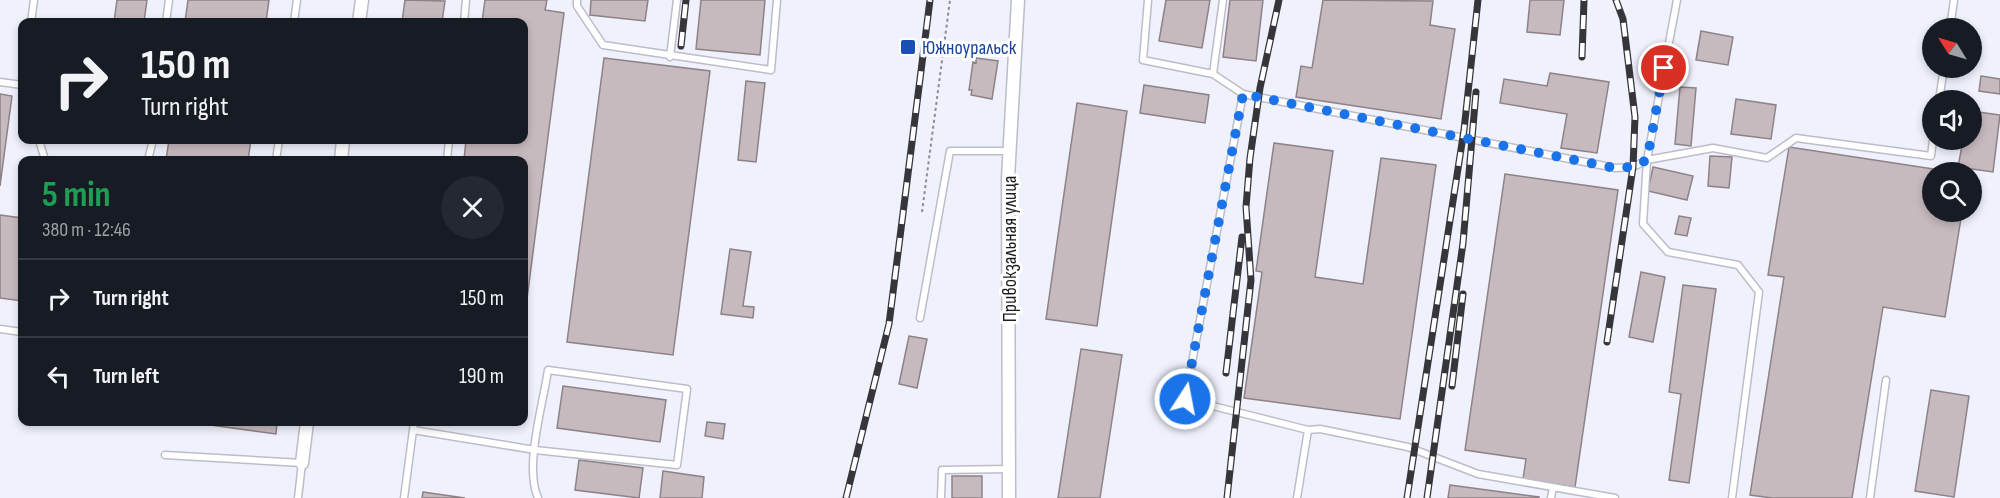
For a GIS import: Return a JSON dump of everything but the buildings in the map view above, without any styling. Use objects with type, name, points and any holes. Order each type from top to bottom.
[{"type":"street","points":[[360,18],[363,0]]},
{"type":"street","name":"Привокзальная улица","points":[[1009,498],[1010,151],[1018,0]]},
{"type":"street","points":[[302,463],[307,426]]},
{"type":"lane","points":[[32,18],[34,0]]},
{"type":"lane","points":[[167,18],[169,0]]},
{"type":"lane","points":[[295,18],[297,0]]},
{"type":"lane","points":[[464,18],[466,0]]},
{"type":"lane","points":[[578,0],[577,6],[603,45],[670,57],[771,70],[777,0]]},
{"type":"lane","points":[[670,57],[677,0]]},
{"type":"lane","points":[[1148,0],[1143,60],[1213,74],[1243,94],[1615,168],[1633,167],[1647,160],[1713,148],[1767,158],[1796,138],[1931,156],[1932,150]]},
{"type":"lane","points":[[1213,74],[1223,0]]},
{"type":"lane","points":[[1677,0],[1647,160],[1643,224],[1668,252],[1738,265],[1759,292],[1732,498]]},
{"type":"lane","points":[[1951,18],[1954,0]]},
{"type":"lane","points":[[0,82],[18,84]]},
{"type":"lane","points":[[1243,94],[1185,399],[1308,430],[1320,429],[1408,447],[1478,474],[1615,498]]},
{"type":"lane","points":[[920,318],[950,151],[1010,151]]},
{"type":"lane","points":[[0,329],[18,331]]},
{"type":"lane","points":[[413,430],[535,450],[676,465],[687,389],[549,370],[535,450],[531,484],[538,498]]},
{"type":"lane","points":[[1870,498],[1886,380]]},
{"type":"lane","points":[[404,498],[414,426]]},
{"type":"lane","points":[[1297,498],[1308,430]]},
{"type":"lane","points":[[165,454],[302,463],[298,498]]},
{"type":"lane","points":[[941,498],[942,470],[1009,469]]},
{"type":"lane","points":[[1551,498],[1553,487]]},
{"type":"path","points":[[922,212],[950,0]]},
{"type":"railway","points":[[681,46],[686,0]]},
{"type":"railway","points":[[846,498],[889,324],[930,0]]},
{"type":"railway","points":[[1227,498],[1251,280],[1246,207],[1250,158],[1260,88],[1279,0]]},
{"type":"railway","points":[[1407,498],[1464,130],[1478,0]]},
{"type":"railway","points":[[1582,57],[1584,0]]},
{"type":"railway","points":[[1607,342],[1633,167],[1635,117],[1623,19],[1616,0]]},
{"type":"railway","points":[[1427,498],[1463,243],[1476,92]]},
{"type":"railway","points":[[1226,373],[1242,237]]},
{"type":"railway","points":[[1452,386],[1463,294]]},
{"type":"place","name":"Южноуральск","points":[[908,47]]},
{"type":"route","points":[[1185,399],[1243,94],[1615,168],[1633,167],[1647,160],[1664,68]]}]
